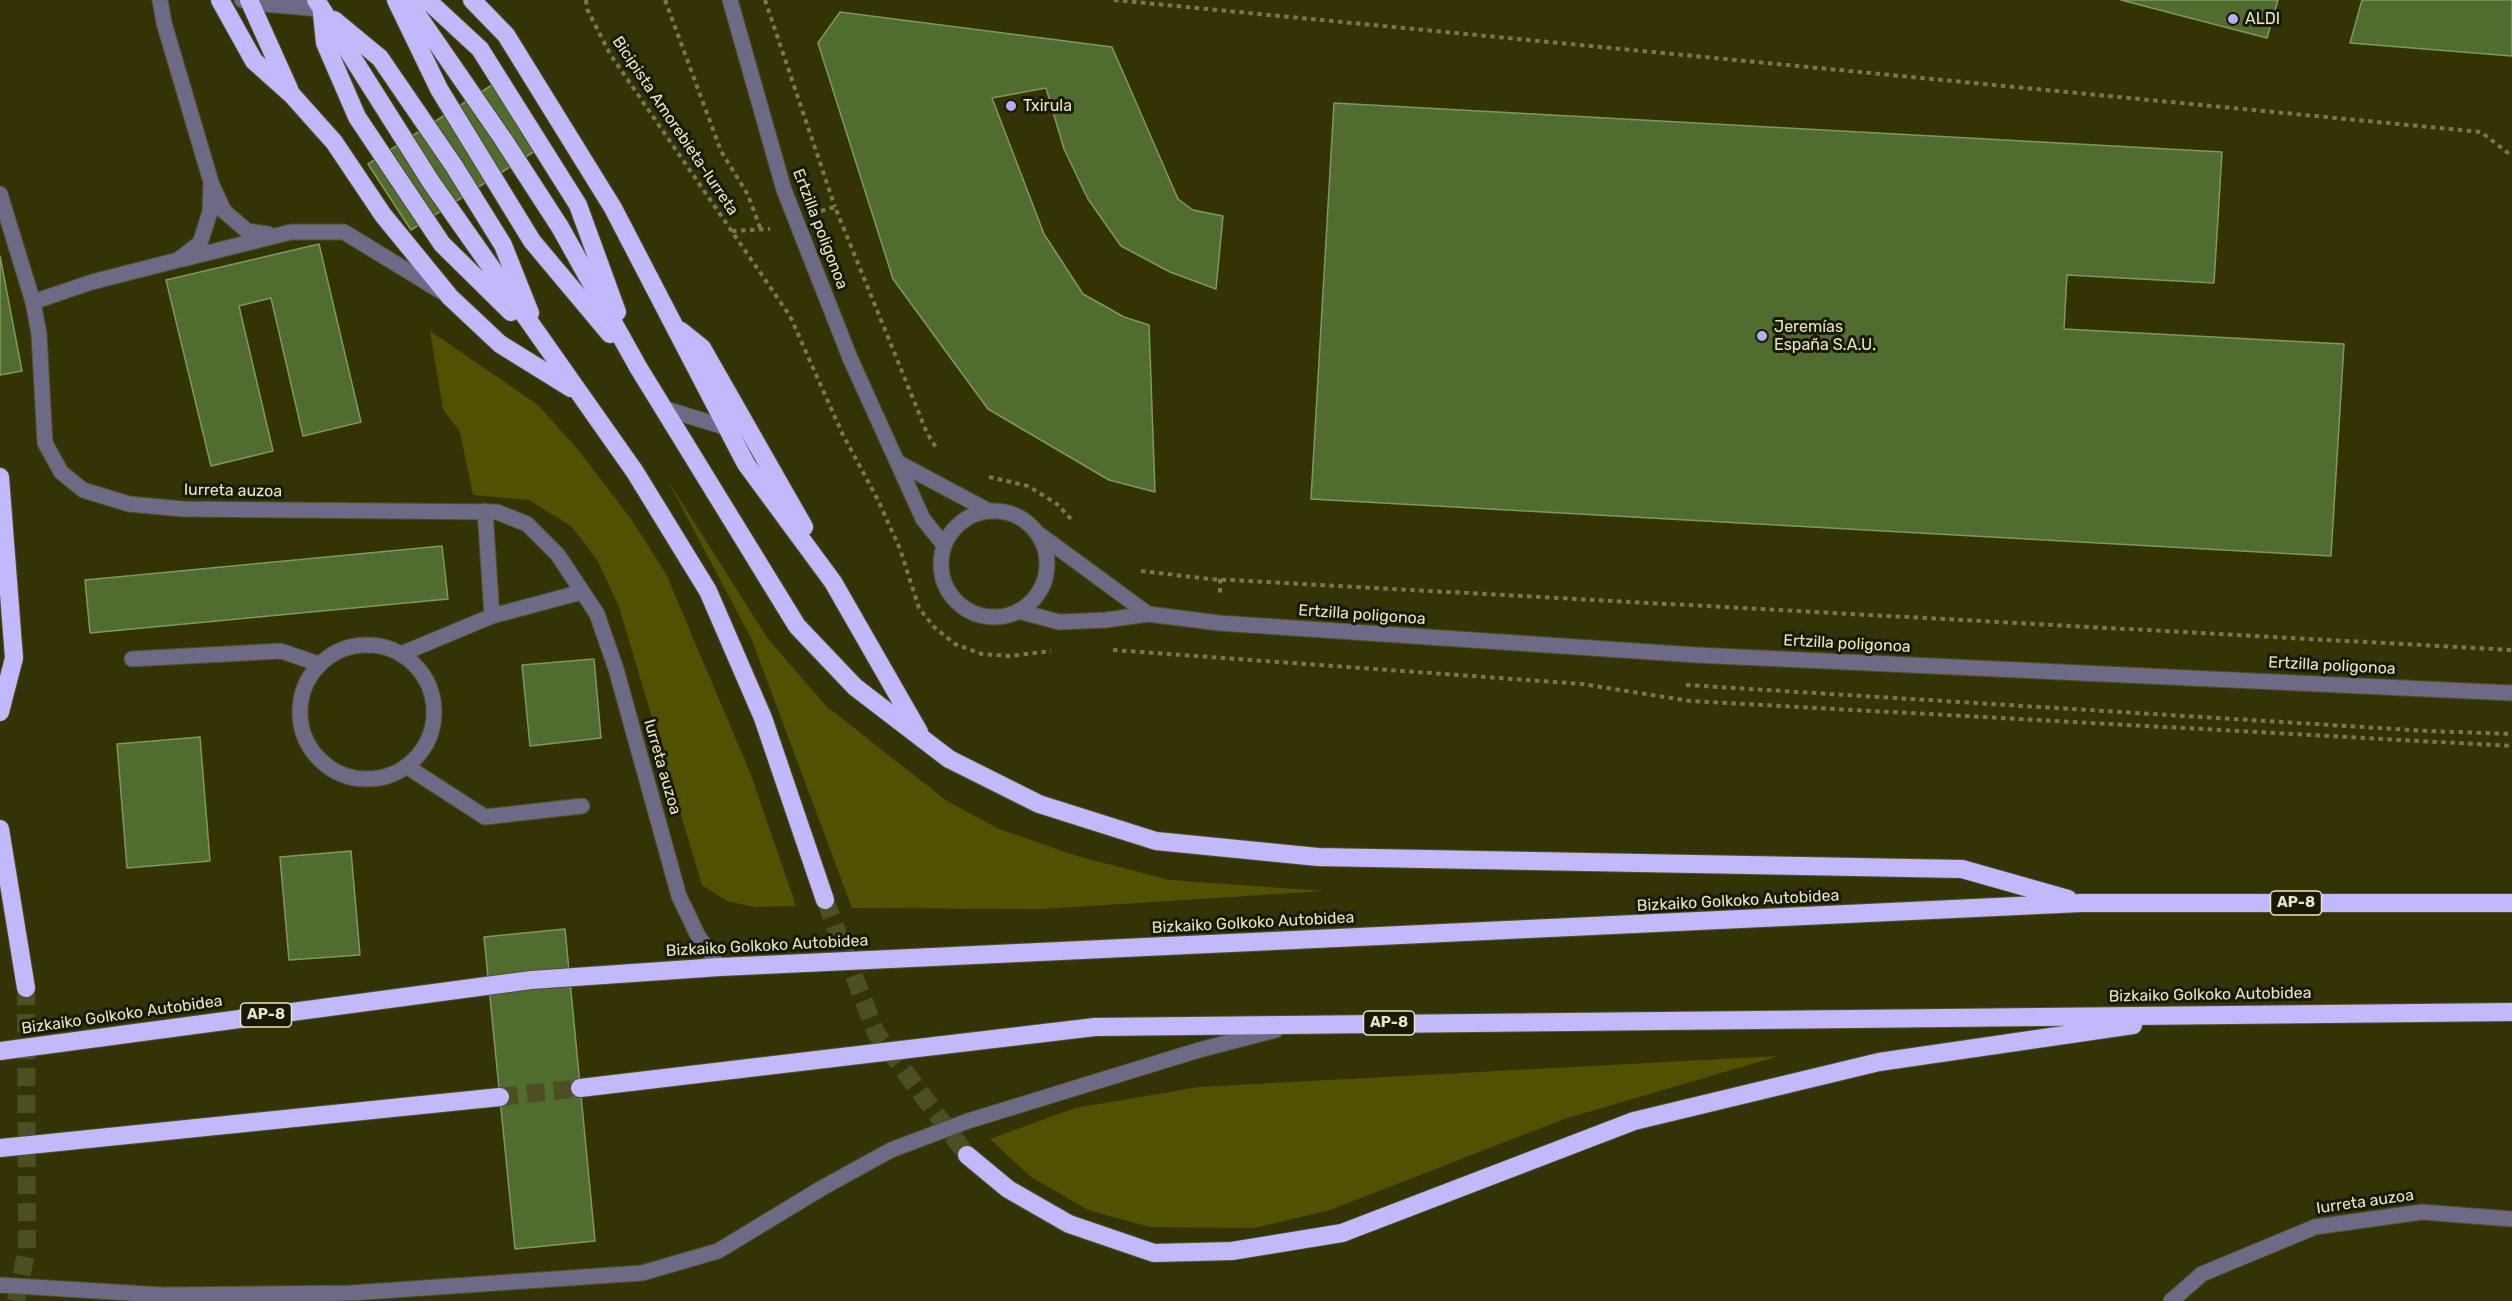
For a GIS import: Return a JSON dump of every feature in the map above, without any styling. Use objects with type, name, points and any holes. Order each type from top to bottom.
[{"type":"highway","points":[[220,0],[254,61],[292,95],[334,142],[383,215],[450,297],[500,344],[577,392]]},
{"type":"highway","points":[[396,0],[439,89],[532,241],[638,367]]},
{"type":"highway","points":[[407,0],[503,139],[560,227],[638,367],[797,626],[855,687],[948,759],[1039,804],[1156,841],[1317,857],[1962,869],[2081,903]]},
{"type":"highway","points":[[427,0],[480,49],[578,205],[638,367]]},
{"type":"highway","points":[[472,0],[506,35],[613,208],[746,464],[833,582]]},
{"type":"highway","points":[[247,1],[292,95]]},
{"type":"highway","points":[[319,4],[431,182],[635,472],[708,591],[763,718],[825,900]]},
{"type":"highway","points":[[319,4],[380,58],[454,166],[503,244],[542,342]]},
{"type":"highway","points":[[319,4],[325,43],[357,117],[442,244],[542,342]]},
{"type":"highway","points":[[676,328],[702,348],[754,436],[833,582],[923,739]]},
{"type":"highway","points":[[0,477],[14,658],[0,712]]},
{"type":"highway","points":[[0,829],[26,988]]},
{"type":"highway","name":"Bizkaiko Golkoko Autobidea","points":[[0,1050],[531,980],[720,967],[2081,903],[2512,903]]},
{"type":"highway","name":"Bizkaiko Golkoko Autobidea","points":[[580,1088],[1095,1027],[2512,1012]]},
{"type":"highway","points":[[967,1155],[1008,1189],[1069,1224],[1154,1253],[1232,1251],[1342,1233],[1634,1121],[1878,1062],[2202,1015]]},
{"type":"highway","points":[[0,1148],[500,1097]]},
{"type":"street","points":[[160,0],[164,23],[211,182],[224,211],[247,231],[275,236]]},
{"type":"street","name":"Ertzilla poligonoa","points":[[730,0],[784,190],[850,358],[923,519],[944,545]]},
{"type":"street","points":[[247,1],[319,4]]},
{"type":"street","points":[[178,260],[200,243],[210,212],[211,182]]},
{"type":"street","name":"Iurreta auzoa","points":[[0,194],[33,302],[39,334],[45,443],[61,472],[83,490],[129,504],[183,509],[497,512],[527,524],[558,555],[597,614],[616,669],[679,896],[698,936],[720,967]]},
{"type":"street","points":[[33,302],[92,282],[291,232],[344,232],[450,297]]},
{"type":"street","points":[[663,408],[754,436]]},
{"type":"street","points":[[899,463],[989,511]]},
{"type":"street","points":[[485,511],[492,616]]},
{"type":"street","points":[[1037,533],[1045,550],[1047,567],[1043,585],[1033,600],[1018,611],[1000,617],[982,616],[965,610],[958,603],[943,581],[940,563],[944,545],[961,522],[975,514],[989,511],[1007,512],[1024,520],[1037,533],[1148,614]]},
{"type":"street","points":[[401,654],[492,616],[582,592]]},
{"type":"street","points":[[1018,611],[1059,622],[1106,620],[1148,614]]},
{"type":"street","name":"Ertzilla poligonoa","points":[[1148,614],[1269,626],[1696,655],[2512,693]]},
{"type":"street","points":[[359,645],[381,646],[401,654],[418,668],[429,687],[434,708],[431,731],[422,751],[406,766],[386,776],[364,778],[342,774],[324,763],[309,746],[301,726],[300,703],[306,682],[320,664],[338,651],[359,645]]},
{"type":"street","points":[[132,659],[281,651],[320,664]]},
{"type":"street","points":[[406,766],[485,817],[582,806]]},
{"type":"street","points":[[0,1285],[163,1295],[351,1293],[642,1273],[718,1251],[822,1188],[891,1150],[957,1125],[1199,1050],[1299,1024]]},
{"type":"street","name":"Iurreta auzoa","points":[[2171,1301],[2202,1274],[2315,1227],[2421,1212],[2512,1219]]},
{"type":"path","name":"Bicipista Amorebieta-Iurreta","points":[[586,0],[587,9],[610,54],[731,232],[761,230]]},
{"type":"path","points":[[664,0],[721,150],[748,195],[761,230],[770,230]]},
{"type":"path","points":[[765,0],[835,207],[927,433],[939,452]]},
{"type":"path","points":[[1114,0],[2481,132],[2512,156]]},
{"type":"path","points":[[815,213],[835,207]]},
{"type":"path","points":[[985,476],[1028,486],[1057,504],[1078,526]]},
{"type":"path","points":[[1138,571],[1220,579],[2512,650]]},
{"type":"path","points":[[1220,579],[1220,597]]},
{"type":"shaded area","points":[[430,331],[538,405],[579,451],[631,519],[666,574],[751,775],[796,906],[754,907],[727,901],[702,885],[619,607],[598,561],[571,526],[529,500],[473,495],[460,432],[443,409]]},
{"type":"shaded area","points":[[668,481],[768,639],[826,706],[947,801],[999,829],[1077,856],[1169,880],[1324,891],[1042,909],[852,908],[752,640]]},
{"type":"shaded area","points":[[1779,1056],[1564,1119],[1330,1210],[1254,1228],[1150,1227],[1088,1210],[1030,1176],[990,1139],[1075,1108],[1199,1087]]},
{"type":"building","name":"ALDI","points":[[2121,0],[2278,0],[2267,38]]},
{"type":"building","points":[[2362,0],[2512,0],[2512,56],[2350,43]]},
{"type":"building","points":[[840,12],[1112,47],[1178,199],[1193,210],[1223,216],[1216,289],[1170,272],[1121,246],[1088,199],[1064,149],[1046,88],[992,98],[1044,234],[1083,294],[1124,317],[1149,325],[1155,492],[1109,480],[988,409],[893,279],[818,43]]},
{"type":"building","points":[[503,78],[546,144],[411,230],[368,164]]},
{"type":"building","name":"Jeremías España S.A.U.","points":[[1334,103],[2222,152],[2214,283],[2067,275],[2064,329],[2344,344],[2331,556],[1311,499]]},
{"type":"building","points":[[319,244],[361,422],[303,436],[271,298],[239,306],[273,451],[211,466],[166,280]]},
{"type":"building","points":[[0,256],[22,371],[0,375]]},
{"type":"building","points":[[442,546],[448,599],[90,633],[85,580]]},
{"type":"building","points":[[594,659],[601,738],[530,746],[522,665]]},
{"type":"building","points":[[200,737],[210,861],[127,868],[117,744]]},
{"type":"building","points":[[351,851],[360,955],[289,960],[280,857]]},
{"type":"building","points":[[565,929],[595,1241],[515,1249],[484,937]]},
{"type":"tunnel","points":[[825,900],[876,1033],[967,1155]]},
{"type":"tunnel","points":[[16,1301],[27,1249],[26,988]]},
{"type":"tunnel","points":[[500,1097],[580,1088]]},
{"type":"place","name":"ALDI","points":[[2233,19]]},
{"type":"place","name":"Txirula","points":[[1011,106]]},
{"type":"place","name":"Jeremías España S.A.U.","points":[[1762,336]]}]
